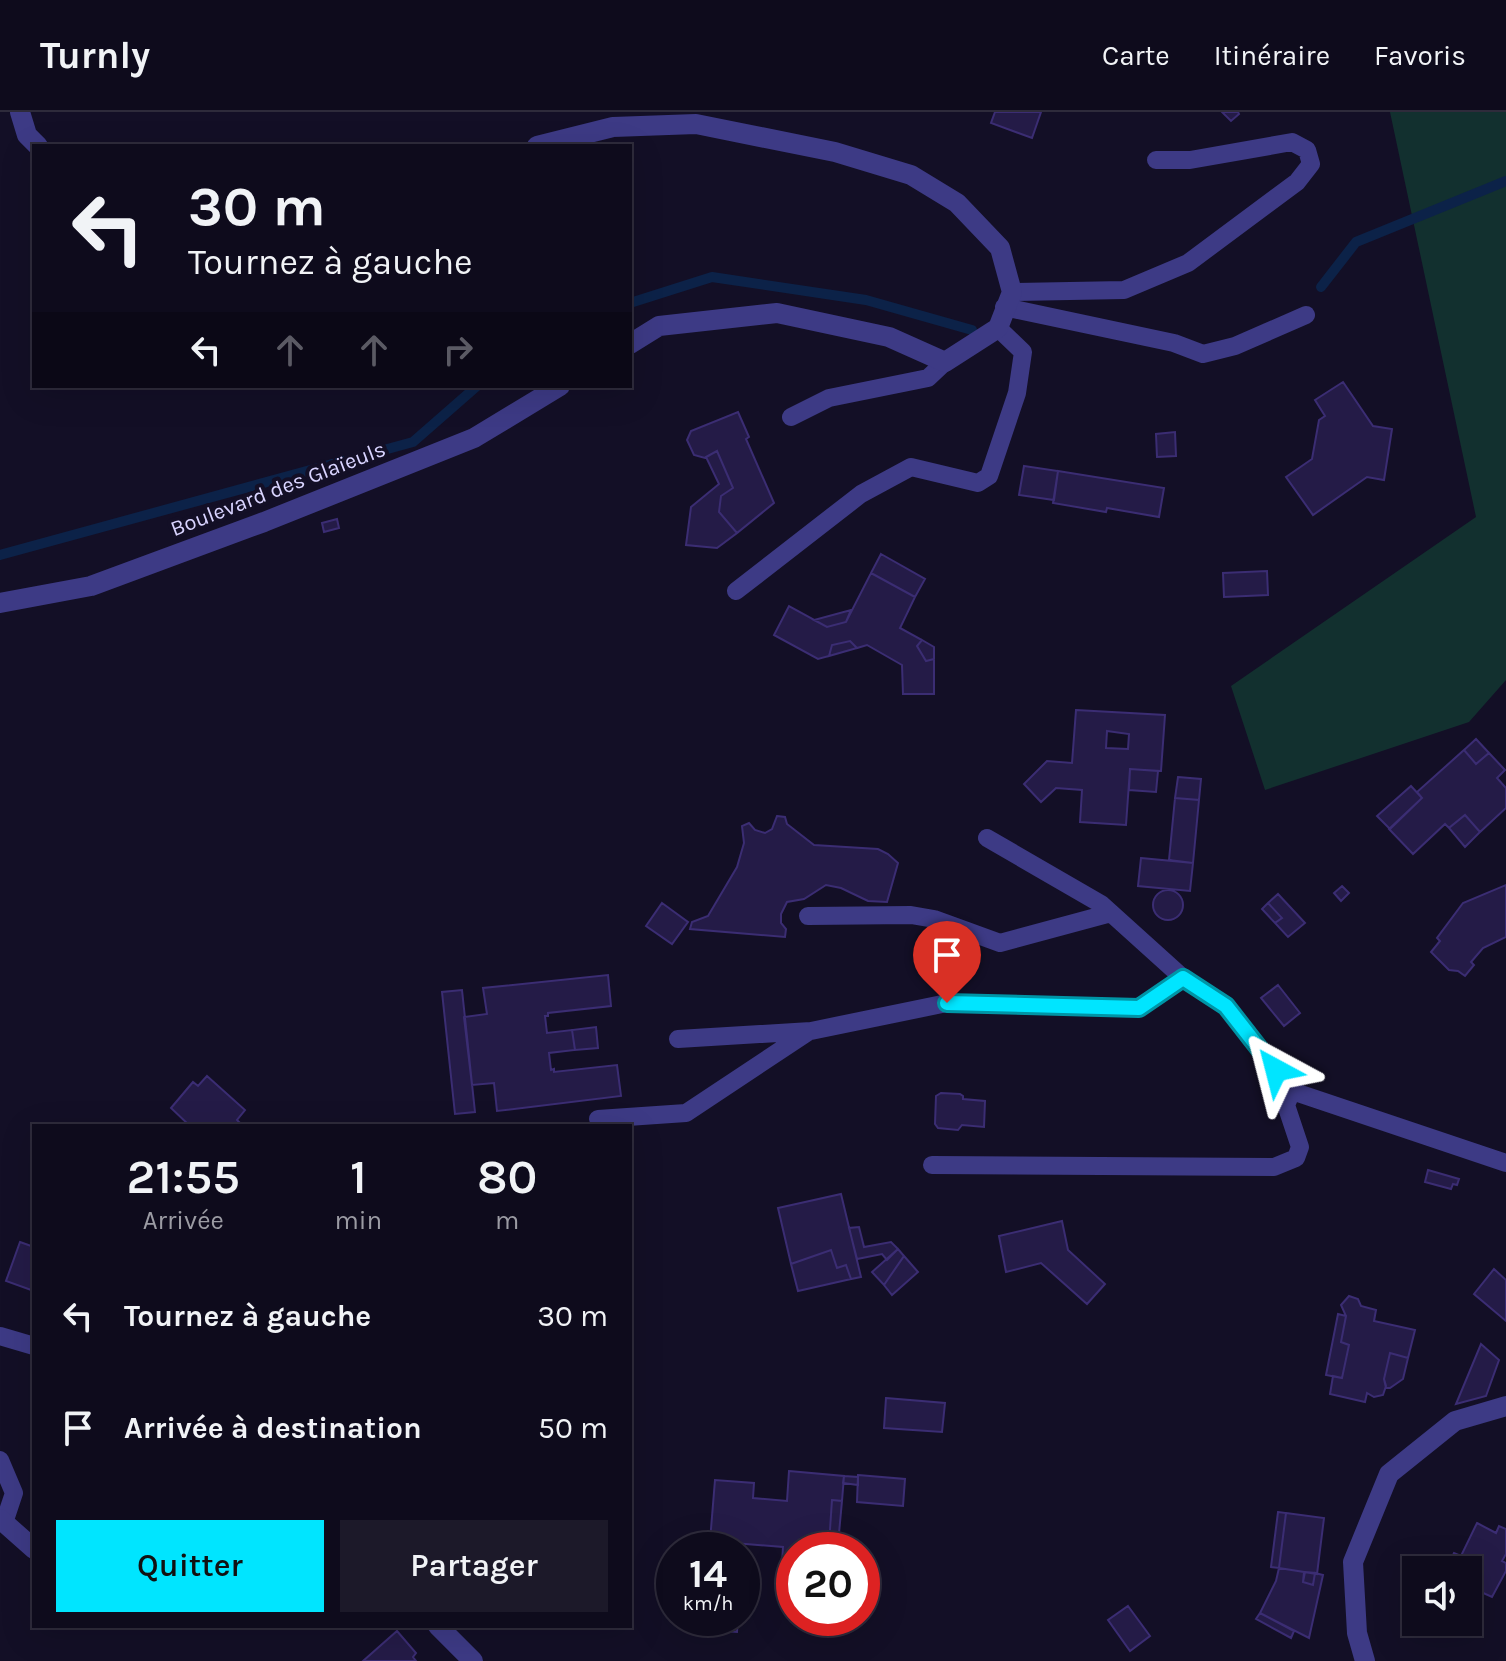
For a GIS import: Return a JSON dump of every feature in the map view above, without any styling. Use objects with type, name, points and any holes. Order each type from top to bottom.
[{"type":"street","points":[[20,112],[27,135],[36,144]]},
{"type":"street","points":[[545,144],[613,127],[696,124],[835,152],[911,175],[957,203],[1000,248],[1008,300],[998,328],[945,362],[889,337],[777,313],[659,326],[632,343]]},
{"type":"street","name":"Boulevard des Glaïeuls","points":[[0,603],[91,586],[264,522],[474,438],[557,388]]},
{"type":"street","points":[[1365,1661],[1357,1633],[1353,1562],[1389,1474],[1455,1421],[1506,1406]]},
{"type":"street","points":[[2,1521],[32,1547]]},
{"type":"street","points":[[440,1628],[473,1661]]},
{"type":"lane","points":[[1008,300],[1124,290],[1188,263],[1297,182],[1311,164],[1307,150],[1292,142],[1190,160],[1156,160]]},
{"type":"lane","points":[[1008,300],[1174,343],[1203,354],[1235,346],[1306,315]]},
{"type":"lane","points":[[736,591],[861,494],[911,467],[978,483],[989,476],[1017,393],[1023,352],[998,328]]},
{"type":"lane","points":[[791,417],[829,398],[928,378],[945,362]]},
{"type":"lane","points":[[987,838],[1101,904],[1183,978],[1226,1006],[1292,1091],[1506,1163]]},
{"type":"lane","points":[[808,916],[911,915],[934,919],[1000,943],[1111,913]]},
{"type":"lane","points":[[678,1039],[811,1031],[947,1003],[1139,1008],[1183,978]]},
{"type":"lane","points":[[598,1119],[686,1113],[811,1031]]},
{"type":"lane","points":[[932,1165],[1274,1167],[1296,1158],[1300,1147],[1286,1105],[1292,1091]]},
{"type":"lane","points":[[0,1336],[32,1345]]},
{"type":"lane","points":[[0,1460],[14,1493],[2,1521]]},
{"type":"green space","points":[[1390,112],[1506,112],[1506,680],[1469,722],[1265,790],[1231,686],[1476,517]]},
{"type":"building","points":[[995,112],[1041,112],[1032,138],[991,123]]},
{"type":"building","points":[[1222,112],[1238,112],[1239,114],[1231,121]]},
{"type":"building","points":[[1343,382],[1373,426],[1392,429],[1384,480],[1367,477],[1313,515],[1286,477],[1312,459],[1319,420],[1325,416],[1315,400]]},
{"type":"building","points":[[738,412],[749,437],[746,439],[774,503],[737,533],[719,512],[721,496],[733,488],[717,451],[705,458],[694,455],[687,440],[691,431]]},
{"type":"building","points":[[1175,432],[1176,456],[1157,457],[1156,434]]},
{"type":"building","points":[[717,451],[733,488],[721,496],[719,512],[737,533],[717,548],[686,545],[691,507],[719,484],[706,457]]},
{"type":"building","points":[[1024,466],[1058,471],[1054,500],[1019,495]]},
{"type":"building","points":[[1058,471],[1164,488],[1159,517],[1053,503]]},
{"type":"building","points":[[337,519],[339,528],[324,532],[322,523]]},
{"type":"building","points":[[881,554],[925,579],[915,597],[871,573]]},
{"type":"building","points":[[1267,571],[1268,595],[1224,597],[1223,573]]},
{"type":"building","points":[[871,573],[915,597],[900,628],[922,640],[917,646],[926,661],[934,659],[934,694],[903,694],[902,665],[867,645],[857,648],[850,641],[832,645],[829,656],[818,659],[774,635],[789,606],[827,627],[846,622]]},
{"type":"building","points":[[851,610],[846,622],[827,627],[814,620]]},
{"type":"building","points":[[922,640],[934,647],[934,659],[926,661],[917,646]]},
{"type":"building","points":[[850,641],[857,648],[829,656],[832,645]]},
{"type":"building","points":[[1076,710],[1165,715],[1161,771],[1130,769],[1126,825],[1080,822],[1082,790],[1056,788],[1041,802],[1024,784],[1047,761],[1072,763]],"holes":[[[1107,731],[1129,734],[1128,749],[1106,748]]]},
{"type":"building","points":[[1476,739],[1489,753],[1476,764],[1464,750]]},
{"type":"building","points":[[1464,750],[1476,764],[1489,753],[1505,770],[1497,778],[1506,788],[1506,808],[1480,832],[1465,815],[1449,828],[1445,824],[1413,854],[1389,829],[1422,798],[1417,792]]},
{"type":"building","points":[[1130,769],[1158,771],[1156,792],[1129,790]]},
{"type":"building","points":[[1178,777],[1201,779],[1199,800],[1175,798]]},
{"type":"building","points":[[1411,786],[1422,798],[1390,829],[1377,816]]},
{"type":"building","points":[[1175,798],[1199,800],[1193,863],[1169,860]]},
{"type":"building","points":[[1465,815],[1480,832],[1465,847],[1449,828]]},
{"type":"building","points":[[777,816],[785,817],[787,824],[814,845],[878,849],[888,854],[898,863],[887,902],[868,901],[841,888],[826,885],[804,899],[787,902],[781,914],[785,937],[690,929],[692,922],[708,916],[737,867],[744,843],[742,826],[749,823],[755,830],[765,833],[772,829]]},
{"type":"building","points":[[1141,858],[1193,863],[1190,891],[1138,886]]},
{"type":"building","points":[[1506,885],[1506,937],[1483,948],[1471,962],[1474,965],[1465,976],[1449,970],[1431,952],[1440,941],[1437,938],[1463,903]]},
{"type":"building","points":[[1342,886],[1349,893],[1341,901],[1334,893]]},
{"type":"building","points":[[1168,890],[1179,894],[1183,905],[1179,916],[1168,920],[1157,916],[1153,905],[1157,894]]},
{"type":"building","points":[[1278,894],[1305,923],[1288,937],[1275,923],[1282,918],[1268,903]]},
{"type":"building","points":[[662,903],[688,922],[672,944],[646,926]]},
{"type":"building","points":[[1268,903],[1282,918],[1275,923],[1262,909]]},
{"type":"building","points":[[608,975],[611,1006],[548,1013],[545,1016],[547,1033],[572,1030],[575,1050],[549,1053],[551,1070],[617,1065],[621,1096],[497,1111],[494,1083],[472,1085],[464,1017],[487,1014],[483,988]]},
{"type":"building","points":[[1278,985],[1300,1013],[1284,1026],[1261,998]]},
{"type":"building","points":[[462,990],[475,1112],[455,1114],[442,992]]},
{"type":"building","points":[[596,1027],[598,1048],[575,1050],[572,1030]]},
{"type":"building","points":[[207,1076],[245,1110],[237,1120],[241,1124],[188,1124],[171,1108],[193,1082],[198,1086]]},
{"type":"building","points":[[941,1093],[960,1094],[963,1099],[985,1101],[984,1127],[962,1125],[958,1130],[938,1128],[935,1124],[936,1096]]},
{"type":"building","points":[[1428,1170],[1459,1179],[1457,1185],[1453,1184],[1451,1189],[1425,1182]]},
{"type":"building","points":[[841,1194],[861,1277],[851,1279],[846,1265],[837,1268],[831,1250],[791,1264],[778,1208]]},
{"type":"building","points":[[1062,1221],[1068,1250],[1105,1284],[1087,1304],[1041,1263],[1006,1272],[999,1236]]},
{"type":"building","points":[[859,1227],[864,1247],[891,1242],[898,1249],[887,1260],[882,1254],[857,1259],[849,1228]]},
{"type":"building","points":[[20,1242],[32,1246],[32,1290],[6,1281]]},
{"type":"building","points":[[898,1249],[904,1256],[884,1285],[872,1272]]},
{"type":"building","points":[[831,1250],[837,1268],[846,1265],[851,1279],[798,1291],[791,1264]]},
{"type":"building","points":[[904,1256],[918,1272],[892,1295],[884,1285]]},
{"type":"building","points":[[1494,1269],[1506,1280],[1506,1321],[1474,1294]]},
{"type":"building","points":[[1349,1296],[1358,1299],[1361,1306],[1376,1310],[1374,1321],[1415,1330],[1408,1358],[1390,1353],[1383,1395],[1374,1397],[1367,1393],[1365,1402],[1330,1394],[1333,1376],[1342,1378],[1349,1345],[1341,1342],[1346,1316],[1341,1305]]},
{"type":"building","points":[[1338,1314],[1346,1316],[1341,1342],[1349,1345],[1342,1378],[1326,1375]]},
{"type":"building","points":[[1481,1344],[1499,1360],[1486,1396],[1456,1404]]},
{"type":"building","points":[[1390,1353],[1408,1358],[1403,1379],[1386,1388],[1384,1379]]},
{"type":"building","points":[[886,1398],[945,1403],[942,1432],[884,1428]]},
{"type":"building","points":[[789,1471],[844,1476],[842,1501],[832,1500],[830,1532],[776,1532],[776,1546],[760,1545],[760,1532],[711,1532],[715,1480],[754,1483],[753,1498],[787,1501]]},
{"type":"building","points":[[858,1475],[905,1479],[903,1506],[857,1502]]},
{"type":"building","points":[[844,1476],[858,1477],[858,1485],[843,1483]]},
{"type":"building","points":[[832,1500],[842,1501],[839,1532],[830,1532]]},
{"type":"building","points":[[1278,1512],[1286,1513],[1279,1568],[1271,1567]]},
{"type":"building","points":[[1286,1513],[1324,1518],[1317,1574],[1279,1568]]},
{"type":"building","points":[[1477,1523],[1496,1533],[1499,1526],[1506,1529],[1506,1554],[1502,1561],[1506,1563],[1506,1571],[1492,1597],[1482,1592],[1482,1556],[1461,1556]]},
{"type":"building","points":[[1279,1568],[1304,1572],[1303,1582],[1313,1585],[1315,1573],[1323,1575],[1309,1638],[1260,1613]]},
{"type":"building","points":[[1305,1572],[1315,1573],[1313,1585],[1303,1582]]},
{"type":"building","points":[[1128,1606],[1150,1636],[1130,1651],[1108,1620]]},
{"type":"building","points":[[1260,1613],[1294,1631],[1291,1638],[1256,1619]]},
{"type":"building","points":[[397,1631],[416,1653],[413,1657],[416,1661],[363,1661]]},
{"type":"waterway","points":[[1321,287],[1356,242],[1506,181]]},
{"type":"waterway","points":[[632,302],[712,277],[866,300],[972,330]]},
{"type":"waterway","points":[[0,555],[413,442],[475,388]]},
{"type":"route","points":[[947,1003],[1139,1008],[1183,978],[1226,1006],[1276,1070]]}]
